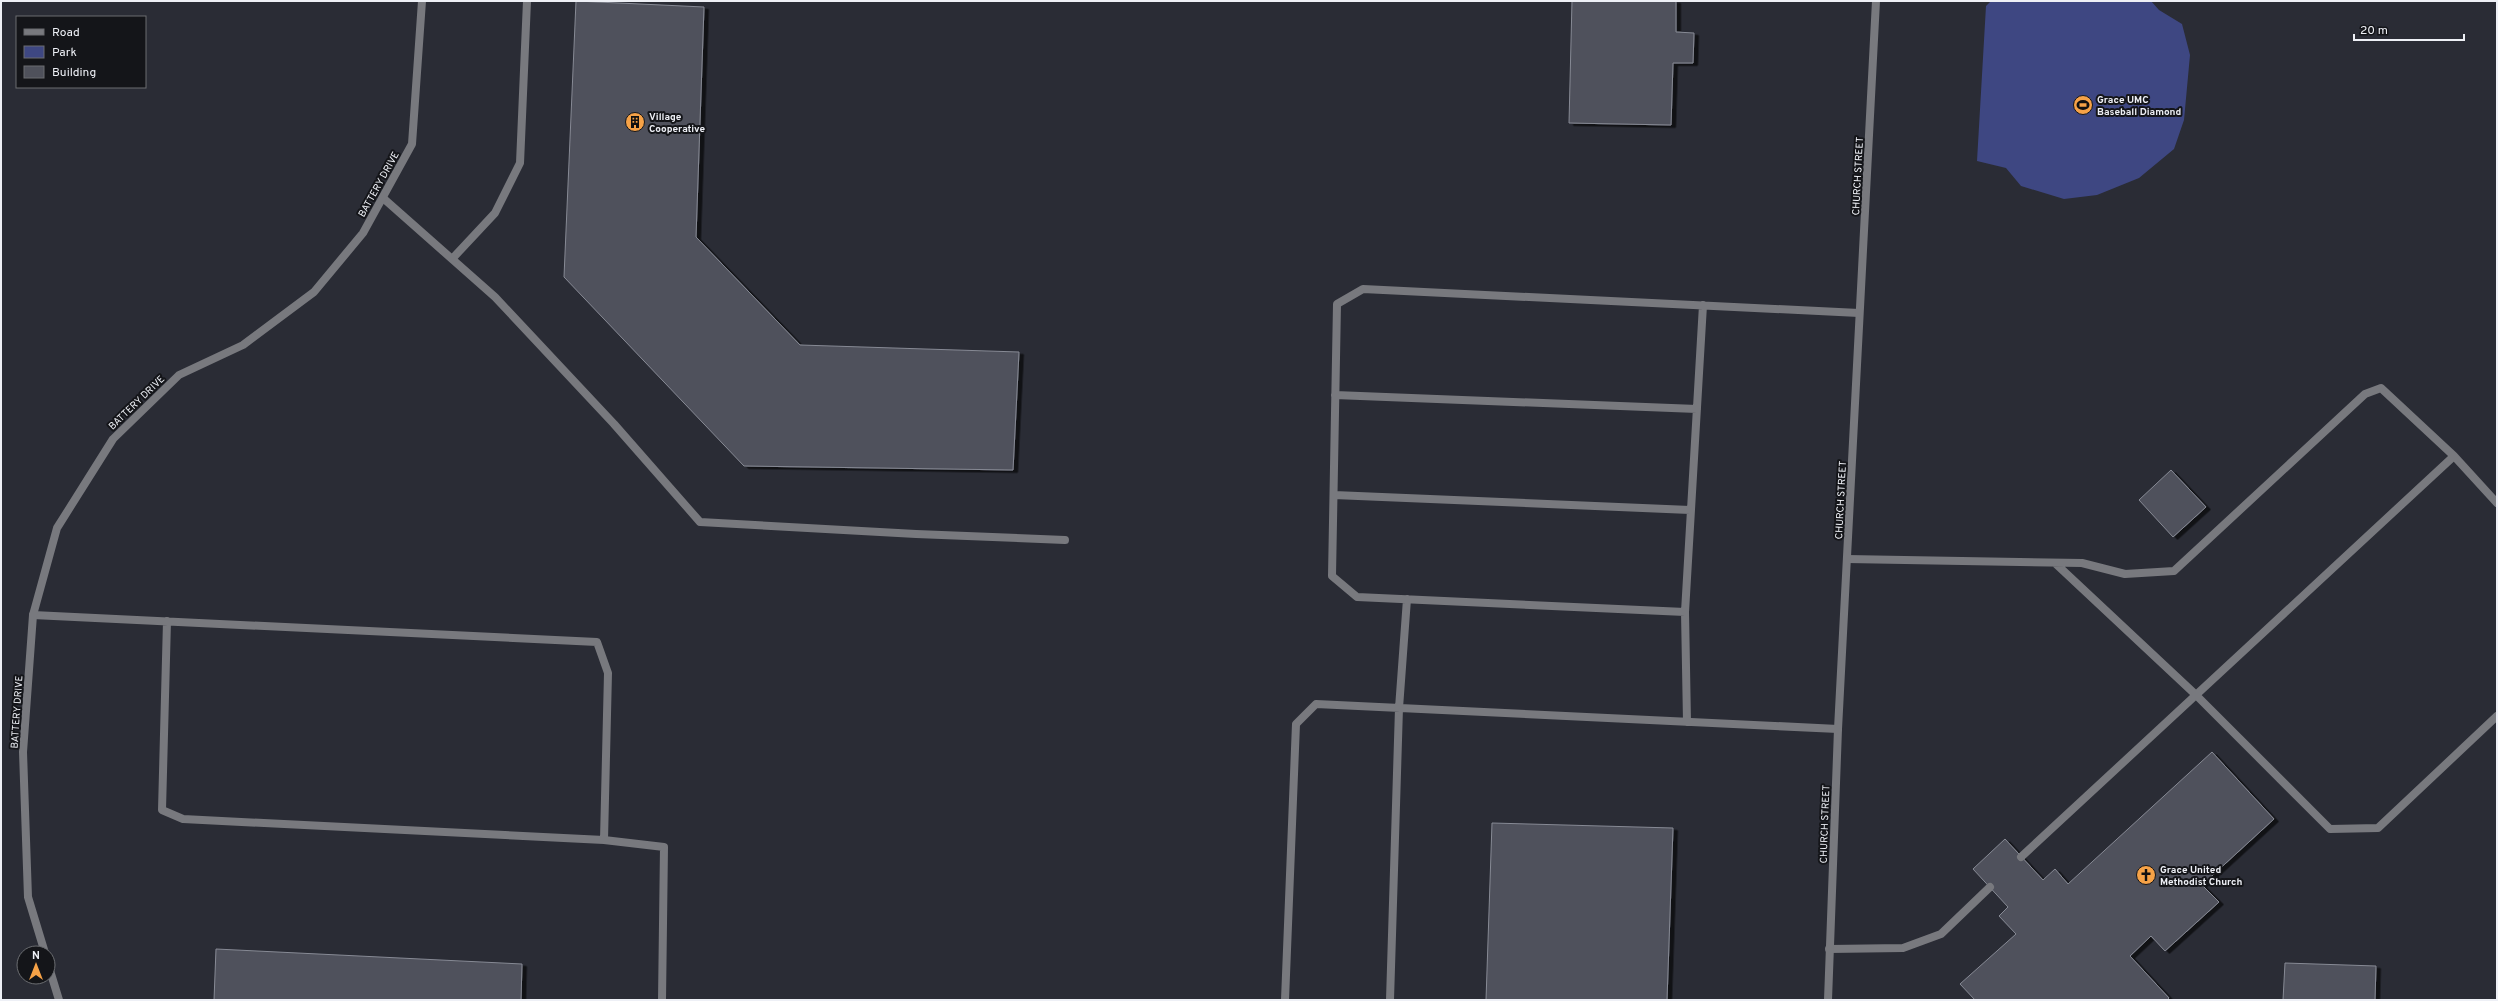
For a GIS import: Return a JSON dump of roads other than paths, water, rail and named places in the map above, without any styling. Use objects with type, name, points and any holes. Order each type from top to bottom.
[{"type":"street","name":"BATTERY DRIVE","points":[[43,945],[28,889],[23,752],[33,615],[57,528],[113,439],[179,375],[243,344],[314,292],[363,233],[412,144],[422,1]]},
{"type":"street","points":[[452,259],[495,213],[520,164],[527,1]]},
{"type":"street","name":"CHURCH STREET","points":[[1828,1000],[1838,729],[1876,1]]},
{"type":"street","points":[[383,198],[506,308],[614,424],[700,522],[916,534],[1065,540]]},
{"type":"street","points":[[1685,612],[1357,597],[1332,576],[1337,304],[1363,289],[1860,314]]},
{"type":"street","points":[[1687,722],[1685,612],[1703,305]]},
{"type":"street","points":[[1847,559],[2082,563],[2125,574],[2174,571],[2365,394],[2381,388],[2454,456],[2497,503]]},
{"type":"street","points":[[1335,395],[1696,409]]},
{"type":"street","points":[[2021,857],[2454,456]]},
{"type":"street","points":[[1334,495],[1690,510]]},
{"type":"street","points":[[2055,563],[2196,695],[2330,829],[2378,828],[2497,716]]},
{"type":"street","points":[[1390,1000],[1399,708],[1407,599]]},
{"type":"street","points":[[33,615],[596,642],[608,673],[604,840]]},
{"type":"street","points":[[167,621],[162,810],[182,819],[604,840],[664,847],[662,1000]]},
{"type":"street","points":[[1285,1000],[1296,724],[1316,704],[1838,729]]},
{"type":"street","points":[[1829,949],[1903,948],[1941,934],[1990,887]]},
{"type":"street","points":[[54,985],[59,1000]]},
{"type":"place","name":"Grace UMC Baseball Diamond","points":[[2083,105]]},
{"type":"place","name":"Village Cooperative","points":[[635,122]]},
{"type":"place","name":"Grace United Methodist Church","points":[[2146,875]]}]
